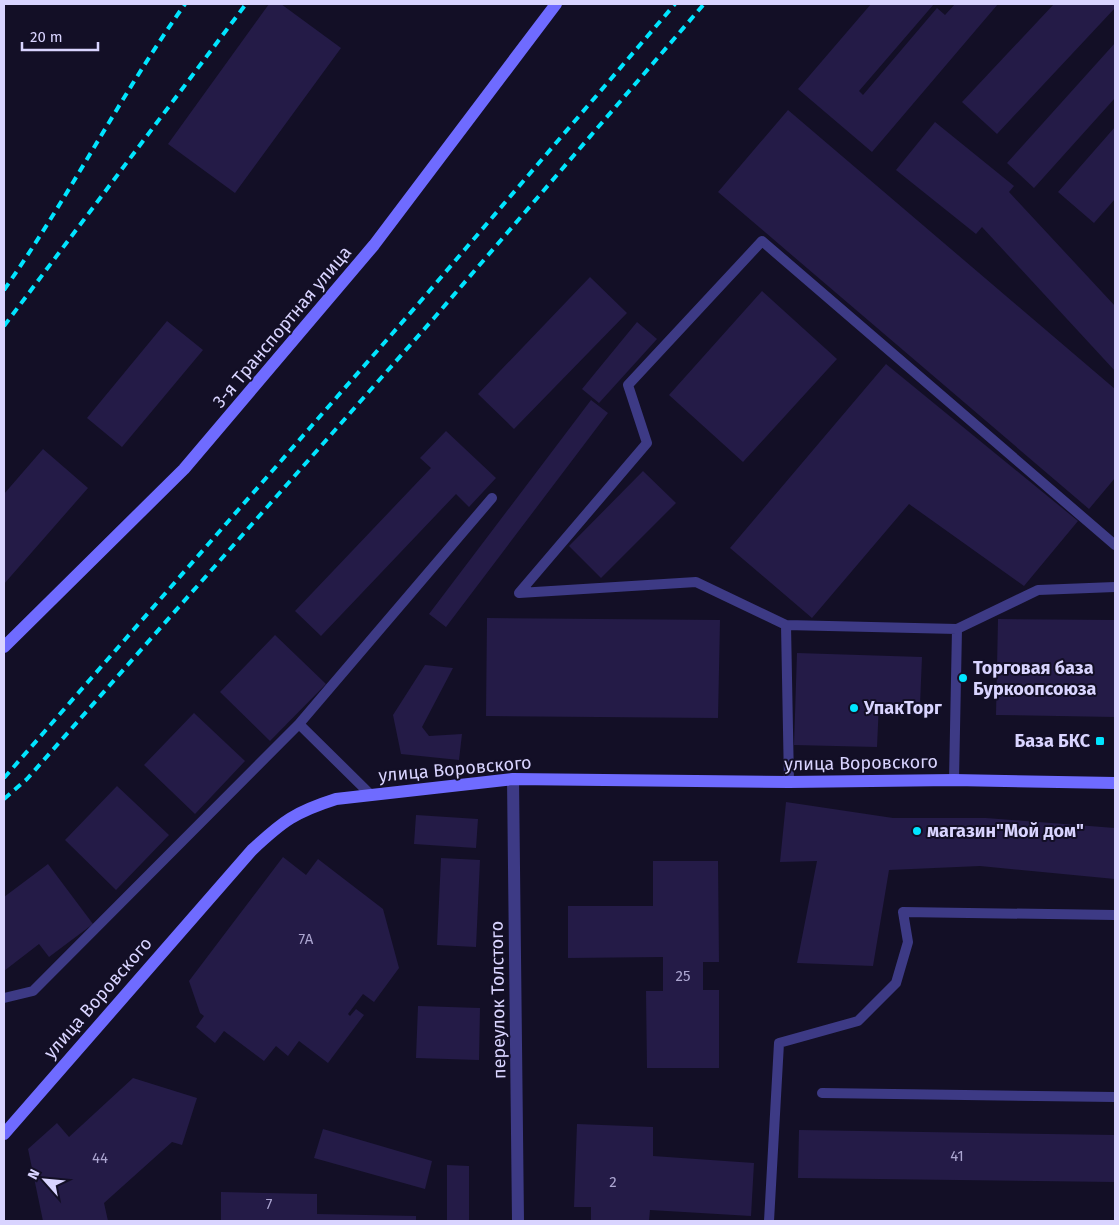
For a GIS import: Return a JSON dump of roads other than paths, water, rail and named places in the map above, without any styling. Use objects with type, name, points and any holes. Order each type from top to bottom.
[{"type":"street","name":"3-я Транспортная улица","points":[[4,648],[184,469],[374,246],[556,4]]},
{"type":"street","name":"улица Воровского","points":[[4,1134],[24,1108],[258,844],[283,821],[309,808],[336,800],[371,794],[512,779],[789,782],[954,780],[1115,783]]},
{"type":"street","name":"переулок Толстого","points":[[512,779],[518,1221]]},
{"type":"lane","points":[[1115,545],[762,241],[628,386],[647,442],[519,593],[696,582],[786,625],[957,629],[1038,590],[1115,588]]},
{"type":"lane","points":[[4,998],[33,991],[299,724],[492,498]]},
{"type":"lane","points":[[786,625],[789,782]]},
{"type":"lane","points":[[954,780],[957,629]]},
{"type":"lane","points":[[299,724],[371,794]]},
{"type":"lane","points":[[769,1221],[779,1043],[858,1021],[896,982],[908,942],[903,912],[1115,915]]},
{"type":"lane","points":[[822,1093],[1115,1097]]},
{"type":"railway","points":[[4,290],[51,219],[138,74],[185,4]]},
{"type":"railway","points":[[4,326],[246,4]]},
{"type":"railway","points":[[4,778],[419,303],[675,4]]},
{"type":"railway","points":[[4,799],[27,779],[434,318],[704,4]]},
{"type":"place","name":"Торговая база Буркоопсоюза","points":[[963,678]]},
{"type":"place","name":"УпакТорг","points":[[854,708]]},
{"type":"place","name":"База БКС","points":[[1100,741]]},
{"type":"place","name":"магазин\"Мой дом\"","points":[[917,831]]}]
